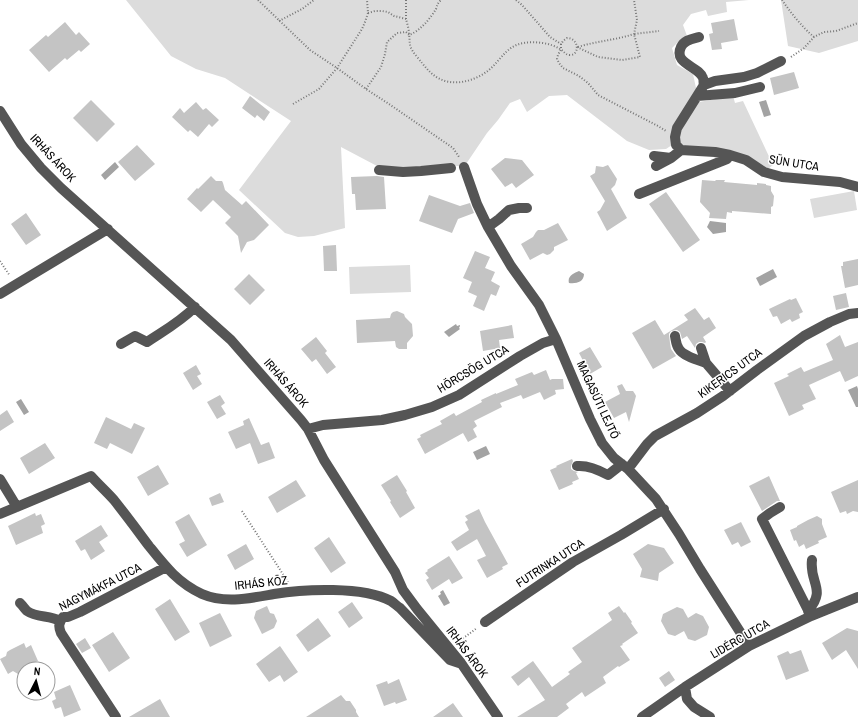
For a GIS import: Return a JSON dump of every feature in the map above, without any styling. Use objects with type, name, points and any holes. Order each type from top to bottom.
[{"type":"street","points":[[699,37],[688,40],[681,45],[679,52],[681,59],[687,65],[699,72],[703,78],[704,85]]},
{"type":"street","points":[[656,166],[671,158],[681,150],[676,145],[675,137],[677,128],[704,85],[715,81],[744,77],[781,61]]},
{"type":"street","points":[[697,96],[735,93],[760,87]]},
{"type":"street","name":"IRHÁS ÁROK","points":[[0,111],[21,144],[41,168],[61,188],[231,340],[308,429],[324,460],[395,572],[403,590],[461,663],[498,717]]},
{"type":"street","name":"SÜN UTCA","points":[[681,150],[715,152],[730,155],[746,160],[764,172],[782,177],[840,182],[858,187]]},
{"type":"street","points":[[639,194],[727,160],[730,155]]},
{"type":"street","points":[[654,156],[671,158]]},
{"type":"street","name":"MAGASÚTI LEJTŐ","points":[[464,167],[477,204],[488,227],[511,266],[539,305],[556,339],[590,419],[602,443],[614,458],[625,467],[664,509],[749,646]]},
{"type":"street","points":[[379,170],[403,172],[451,168]]},
{"type":"street","points":[[488,227],[509,210],[527,208]]},
{"type":"street","points":[[0,294],[108,229]]},
{"type":"street","points":[[122,344],[135,336],[147,342],[179,321],[195,307]]},
{"type":"street","name":"KIKERICS UTCA","points":[[625,467],[655,436],[698,413],[804,336],[830,322],[849,314],[858,313]]},
{"type":"street","points":[[675,336],[676,343],[680,351],[691,358],[706,363]]},
{"type":"street","name":"HÖRCSÖG UTCA","points":[[308,429],[323,425],[382,420],[432,407],[459,396],[520,356],[543,343],[556,339]]},
{"type":"street","points":[[701,348],[706,363],[730,391]]},
{"type":"street","points":[[577,466],[583,465],[599,470],[608,475],[625,467]]},
{"type":"street","name":"IRHÁS KÖZ","points":[[17,507],[91,476],[113,499],[166,568],[179,580],[200,593],[222,599],[258,598],[274,594],[328,590],[354,591],[371,594],[392,601],[450,660],[461,663]]},
{"type":"street","points":[[0,479],[17,507],[0,514]]},
{"type":"street","points":[[780,507],[762,519],[809,613]]},
{"type":"street","name":"FUTRINKA UTCA","points":[[485,622],[573,562],[664,509]]},
{"type":"street","points":[[809,613],[818,589],[813,578],[811,566],[812,560]]},
{"type":"street","name":"NAGYMÁKFA UTCA","points":[[116,717],[61,633],[59,627],[60,621],[63,617],[80,612],[166,568]]},
{"type":"street","name":"LIDÉRC UTCA","points":[[642,717],[685,687],[749,646],[809,613],[858,598]]},
{"type":"street","points":[[20,603],[26,610],[34,614],[55,618],[60,621]]},
{"type":"street","points":[[685,687],[687,698],[694,707],[710,717]]},
{"type":"path","points":[[258,0],[310,50],[453,148],[457,153]]},
{"type":"path","points":[[279,21],[302,9],[314,0]]},
{"type":"path","points":[[293,104],[320,89],[337,68],[362,29],[368,13],[367,0]]},
{"type":"path","points":[[406,0],[406,18],[409,40],[412,49],[428,71],[438,78],[458,83],[469,81],[489,70],[505,52],[514,45],[522,43],[533,42],[546,44],[561,49],[568,55],[573,55],[576,52],[577,47],[576,43],[570,38],[567,38],[561,44],[561,49],[557,59],[564,68],[588,82],[598,95],[658,126],[675,137]]},
{"type":"path","points":[[409,35],[421,27],[441,0]]},
{"type":"path","points":[[516,0],[550,37],[561,44]]},
{"type":"path","points":[[577,47],[598,57],[622,60],[640,57],[634,34],[637,20],[634,0]]},
{"type":"path","points":[[782,0],[788,9],[814,37]]},
{"type":"path","points":[[368,13],[372,11],[382,11],[388,12],[394,16],[406,18]]},
{"type":"path","points":[[781,61],[794,56],[814,37],[824,32],[858,24]]},
{"type":"path","points":[[366,89],[380,67],[384,58],[387,42],[397,33],[406,32],[409,35]]},
{"type":"path","points":[[577,47],[634,34],[659,32]]},
{"type":"path","points":[[0,260],[16,284]]},
{"type":"path","points":[[242,511],[294,592]]},
{"type":"path","points":[[454,645],[485,622]]},
{"type":"shaded area","points":[[126,0],[749,0],[726,2],[727,12],[708,16],[706,10],[691,14],[683,25],[687,36],[681,39],[672,48],[677,65],[693,74],[699,102],[733,96],[735,103],[743,101],[773,165],[764,172],[753,165],[672,145],[666,149],[649,150],[627,141],[567,95],[549,96],[527,112],[520,99],[510,103],[464,167],[451,165],[412,169],[377,166],[341,147],[345,228],[314,236],[298,237],[285,233],[239,190],[291,121],[225,78],[196,69],[171,56]]},
{"type":"shaded area","points":[[781,0],[858,0],[858,41],[819,53],[788,46]]},
{"type":"shaded area","points":[[766,100],[771,115],[764,117],[759,102]]},
{"type":"shaded area","points":[[115,162],[119,167],[105,180],[101,175]]},
{"type":"shaded area","points":[[854,191],[857,210],[814,218],[810,199]]},
{"type":"shaded area","points":[[710,221],[726,223],[726,232],[713,234],[707,227]]},
{"type":"shaded area","points":[[410,265],[411,292],[350,294],[349,267]]},
{"type":"shaded area","points":[[773,269],[777,277],[760,286],[756,278]]},
{"type":"shaded area","points":[[579,271],[584,274],[583,279],[577,283],[569,283],[569,278]]},
{"type":"shaded area","points":[[456,324],[457,326],[460,325],[460,329],[449,337],[444,332]]},
{"type":"shaded area","points":[[857,386],[858,407],[856,407],[848,390]]},
{"type":"shaded area","points":[[21,399],[29,412],[24,415],[16,402]]},
{"type":"shaded area","points":[[486,446],[490,454],[477,460],[473,452]]},
{"type":"shaded area","points":[[443,590],[450,603],[444,606],[438,596]]},
{"type":"building","points":[[734,19],[738,40],[721,43],[722,49],[712,50],[709,34],[713,33],[711,23]]},
{"type":"building","points":[[65,22],[76,35],[79,32],[90,44],[81,52],[79,50],[67,60],[65,58],[49,72],[29,50],[46,35],[48,37]]},
{"type":"building","points":[[794,72],[799,88],[774,95],[770,78]]},
{"type":"building","points":[[250,96],[270,112],[264,121],[257,115],[255,118],[242,108]]},
{"type":"building","points":[[91,100],[115,124],[97,142],[73,118]]},
{"type":"building","points":[[196,102],[203,110],[206,108],[219,120],[212,127],[209,124],[198,137],[190,130],[188,132],[172,117],[180,108],[184,113]]},
{"type":"building","points":[[137,145],[155,164],[135,181],[118,162]]},
{"type":"building","points":[[505,158],[522,160],[534,175],[516,188],[512,183],[505,187],[491,169]]},
{"type":"building","points":[[608,165],[617,179],[615,185],[611,189],[627,218],[607,231],[597,212],[600,210],[605,201],[590,176],[595,173],[596,166],[603,167]]},
{"type":"building","points":[[211,176],[216,181],[222,181],[225,190],[242,205],[246,201],[269,225],[254,240],[247,242],[241,253],[238,236],[225,223],[231,217],[213,200],[201,212],[187,199]]},
{"type":"building","points":[[351,177],[384,177],[386,209],[356,210],[355,194],[352,194]]},
{"type":"building","points":[[702,180],[725,180],[724,182],[757,185],[757,183],[771,186],[771,191],[774,196],[771,214],[732,211],[732,213],[727,212],[726,219],[709,218],[710,213],[700,202]]},
{"type":"building","points":[[666,192],[700,240],[683,252],[649,204]]},
{"type":"building","points":[[429,195],[460,206],[470,203],[474,213],[458,219],[452,233],[419,221]]},
{"type":"building","points":[[26,213],[41,235],[26,245],[11,224]]},
{"type":"building","points":[[558,223],[568,240],[554,247],[554,250],[550,254],[547,255],[543,253],[530,260],[521,244],[533,237],[538,230],[544,230]]},
{"type":"building","points":[[336,245],[337,271],[324,271],[323,246]]},
{"type":"building","points":[[475,251],[490,257],[485,268],[495,272],[491,281],[500,286],[496,296],[491,294],[484,311],[473,306],[477,296],[468,292],[472,282],[463,278]]},
{"type":"building","points":[[858,259],[858,285],[845,288],[841,266],[843,266],[843,262]]},
{"type":"building","points":[[249,274],[265,290],[250,305],[234,289]]},
{"type":"building","points":[[846,293],[849,307],[836,310],[833,296]]},
{"type":"building","points":[[796,298],[803,312],[799,314],[800,318],[792,322],[790,319],[781,324],[777,316],[773,317],[769,309],[790,299]]},
{"type":"building","points":[[695,308],[704,320],[709,317],[716,328],[703,337],[706,342],[705,343],[699,342],[696,344],[695,348],[687,336],[682,339],[680,332],[677,330],[671,331],[669,334],[671,349],[676,356],[653,369],[632,333],[655,320],[664,335],[688,320],[684,315]]},
{"type":"building","points":[[397,311],[404,314],[412,324],[413,336],[407,343],[407,349],[399,349],[396,347],[395,341],[357,343],[356,320],[390,318],[393,312]]},
{"type":"building","points":[[512,325],[514,338],[499,340],[500,348],[483,351],[480,331]]},
{"type":"building","points":[[840,335],[845,347],[858,342],[858,376],[845,382],[840,371],[809,385],[816,399],[802,405],[804,409],[789,416],[774,383],[789,376],[787,374],[801,367],[804,372],[833,360],[826,344]]},
{"type":"building","points":[[316,337],[327,351],[325,353],[336,367],[327,374],[316,359],[312,362],[301,349]]},
{"type":"building","points":[[590,347],[602,367],[590,374],[579,353]]},
{"type":"building","points":[[196,365],[201,374],[197,376],[202,384],[193,390],[183,373]]},
{"type":"building","points":[[546,370],[550,380],[563,379],[564,389],[555,390],[556,394],[544,400],[540,392],[523,399],[521,395],[500,403],[502,407],[474,421],[477,426],[473,429],[477,437],[468,442],[463,433],[425,454],[417,439],[421,437],[420,435],[442,424],[440,421],[454,413],[456,416],[482,402],[481,400],[518,385],[515,379],[532,372],[534,375]]},
{"type":"building","points":[[622,384],[626,391],[633,391],[636,396],[629,422],[626,412],[614,418],[605,402],[620,394],[617,386]]},
{"type":"building","points":[[220,395],[225,403],[221,406],[226,414],[217,419],[207,402]]},
{"type":"building","points":[[7,410],[14,422],[0,431],[0,415]]},
{"type":"building","points":[[106,417],[131,429],[134,423],[145,428],[132,454],[110,443],[107,449],[94,443]]},
{"type":"building","points":[[249,418],[261,445],[269,442],[275,458],[258,464],[250,443],[236,449],[228,432],[244,425],[243,421]]},
{"type":"building","points":[[45,443],[55,458],[29,474],[20,458]]},
{"type":"building","points":[[572,459],[571,469],[578,472],[576,473],[579,479],[572,482],[573,484],[559,490],[550,470]]},
{"type":"building","points":[[158,465],[169,484],[148,496],[137,477]]},
{"type":"building","points":[[397,475],[415,508],[400,518],[381,485]]},
{"type":"building","points":[[769,476],[780,501],[777,501],[762,511],[749,486]]},
{"type":"building","points":[[296,480],[306,496],[277,513],[268,497]]},
{"type":"building","points":[[858,480],[858,512],[853,511],[847,514],[846,511],[840,513],[831,492]]},
{"type":"building","points":[[220,493],[224,502],[212,506],[209,498]]},
{"type":"building","points":[[479,509],[508,564],[502,567],[503,569],[487,578],[477,560],[486,556],[477,539],[457,551],[451,542],[469,530],[465,522],[468,520],[465,516]]},
{"type":"building","points":[[35,513],[36,516],[41,514],[45,524],[41,526],[43,533],[16,545],[8,526]]},
{"type":"building","points":[[189,514],[207,545],[187,557],[179,544],[185,541],[175,522]]},
{"type":"building","points":[[817,516],[822,519],[822,524],[827,537],[818,541],[819,543],[806,549],[804,544],[799,547],[796,540],[794,541],[790,530]]},
{"type":"building","points":[[741,522],[751,542],[741,547],[738,542],[732,545],[724,530]]},
{"type":"building","points":[[101,525],[108,536],[99,542],[105,551],[91,560],[85,549],[81,551],[75,541]]},
{"type":"building","points":[[329,537],[346,563],[331,573],[314,548]]},
{"type":"building","points":[[246,544],[254,559],[235,570],[227,555]]},
{"type":"building","points":[[648,544],[664,548],[674,563],[659,573],[658,581],[640,577],[642,569],[633,554]]},
{"type":"building","points":[[449,556],[463,578],[452,584],[449,579],[432,590],[426,580],[429,578],[425,573],[428,571],[427,570]]},
{"type":"building","points":[[170,599],[190,632],[175,641],[155,609]]},
{"type":"building","points":[[352,602],[363,618],[349,628],[338,612]]},
{"type":"building","points":[[267,606],[270,613],[274,614],[277,621],[274,628],[262,634],[254,618],[256,611]]},
{"type":"building","points":[[619,606],[624,613],[625,612],[638,633],[620,646],[630,660],[619,667],[618,666],[603,677],[606,683],[585,697],[582,692],[566,704],[569,708],[557,717],[517,717],[545,700],[529,677],[518,686],[511,677],[533,661],[552,687],[570,674],[568,672],[582,662],[572,648],[612,620],[608,613]]},
{"type":"building","points":[[677,607],[683,609],[688,618],[696,613],[703,616],[709,627],[707,635],[695,641],[688,639],[684,631],[675,636],[668,634],[661,621],[663,614]]},
{"type":"building","points":[[220,613],[232,636],[210,647],[199,623]]},
{"type":"building","points":[[318,618],[331,636],[308,652],[296,635]]},
{"type":"building","points":[[847,628],[858,631],[858,669],[846,650],[832,660],[822,643]]},
{"type":"building","points":[[113,632],[130,658],[109,672],[92,645]]},
{"type":"building","points":[[85,638],[91,648],[82,653],[76,644]]},
{"type":"building","points":[[24,643],[26,648],[31,645],[38,661],[16,661],[16,673],[13,671],[8,674],[0,659],[6,656],[7,652]]},
{"type":"building","points":[[280,646],[298,672],[284,682],[280,675],[269,682],[256,664]]},
{"type":"building","points":[[801,650],[809,671],[786,680],[777,656],[788,651],[790,654]]},
{"type":"building","points":[[669,671],[675,680],[665,687],[659,678]]},
{"type":"building","points":[[399,679],[407,700],[384,706],[376,685],[387,681],[388,684]]},
{"type":"building","points":[[70,685],[81,710],[64,717],[61,707],[55,709],[52,701],[56,701],[56,691]]},
{"type":"building","points":[[341,695],[346,701],[350,701],[359,717],[306,717]]},
{"type":"building","points":[[160,699],[170,717],[129,717]]},
{"type":"building","points":[[453,703],[463,717],[433,717]]}]
